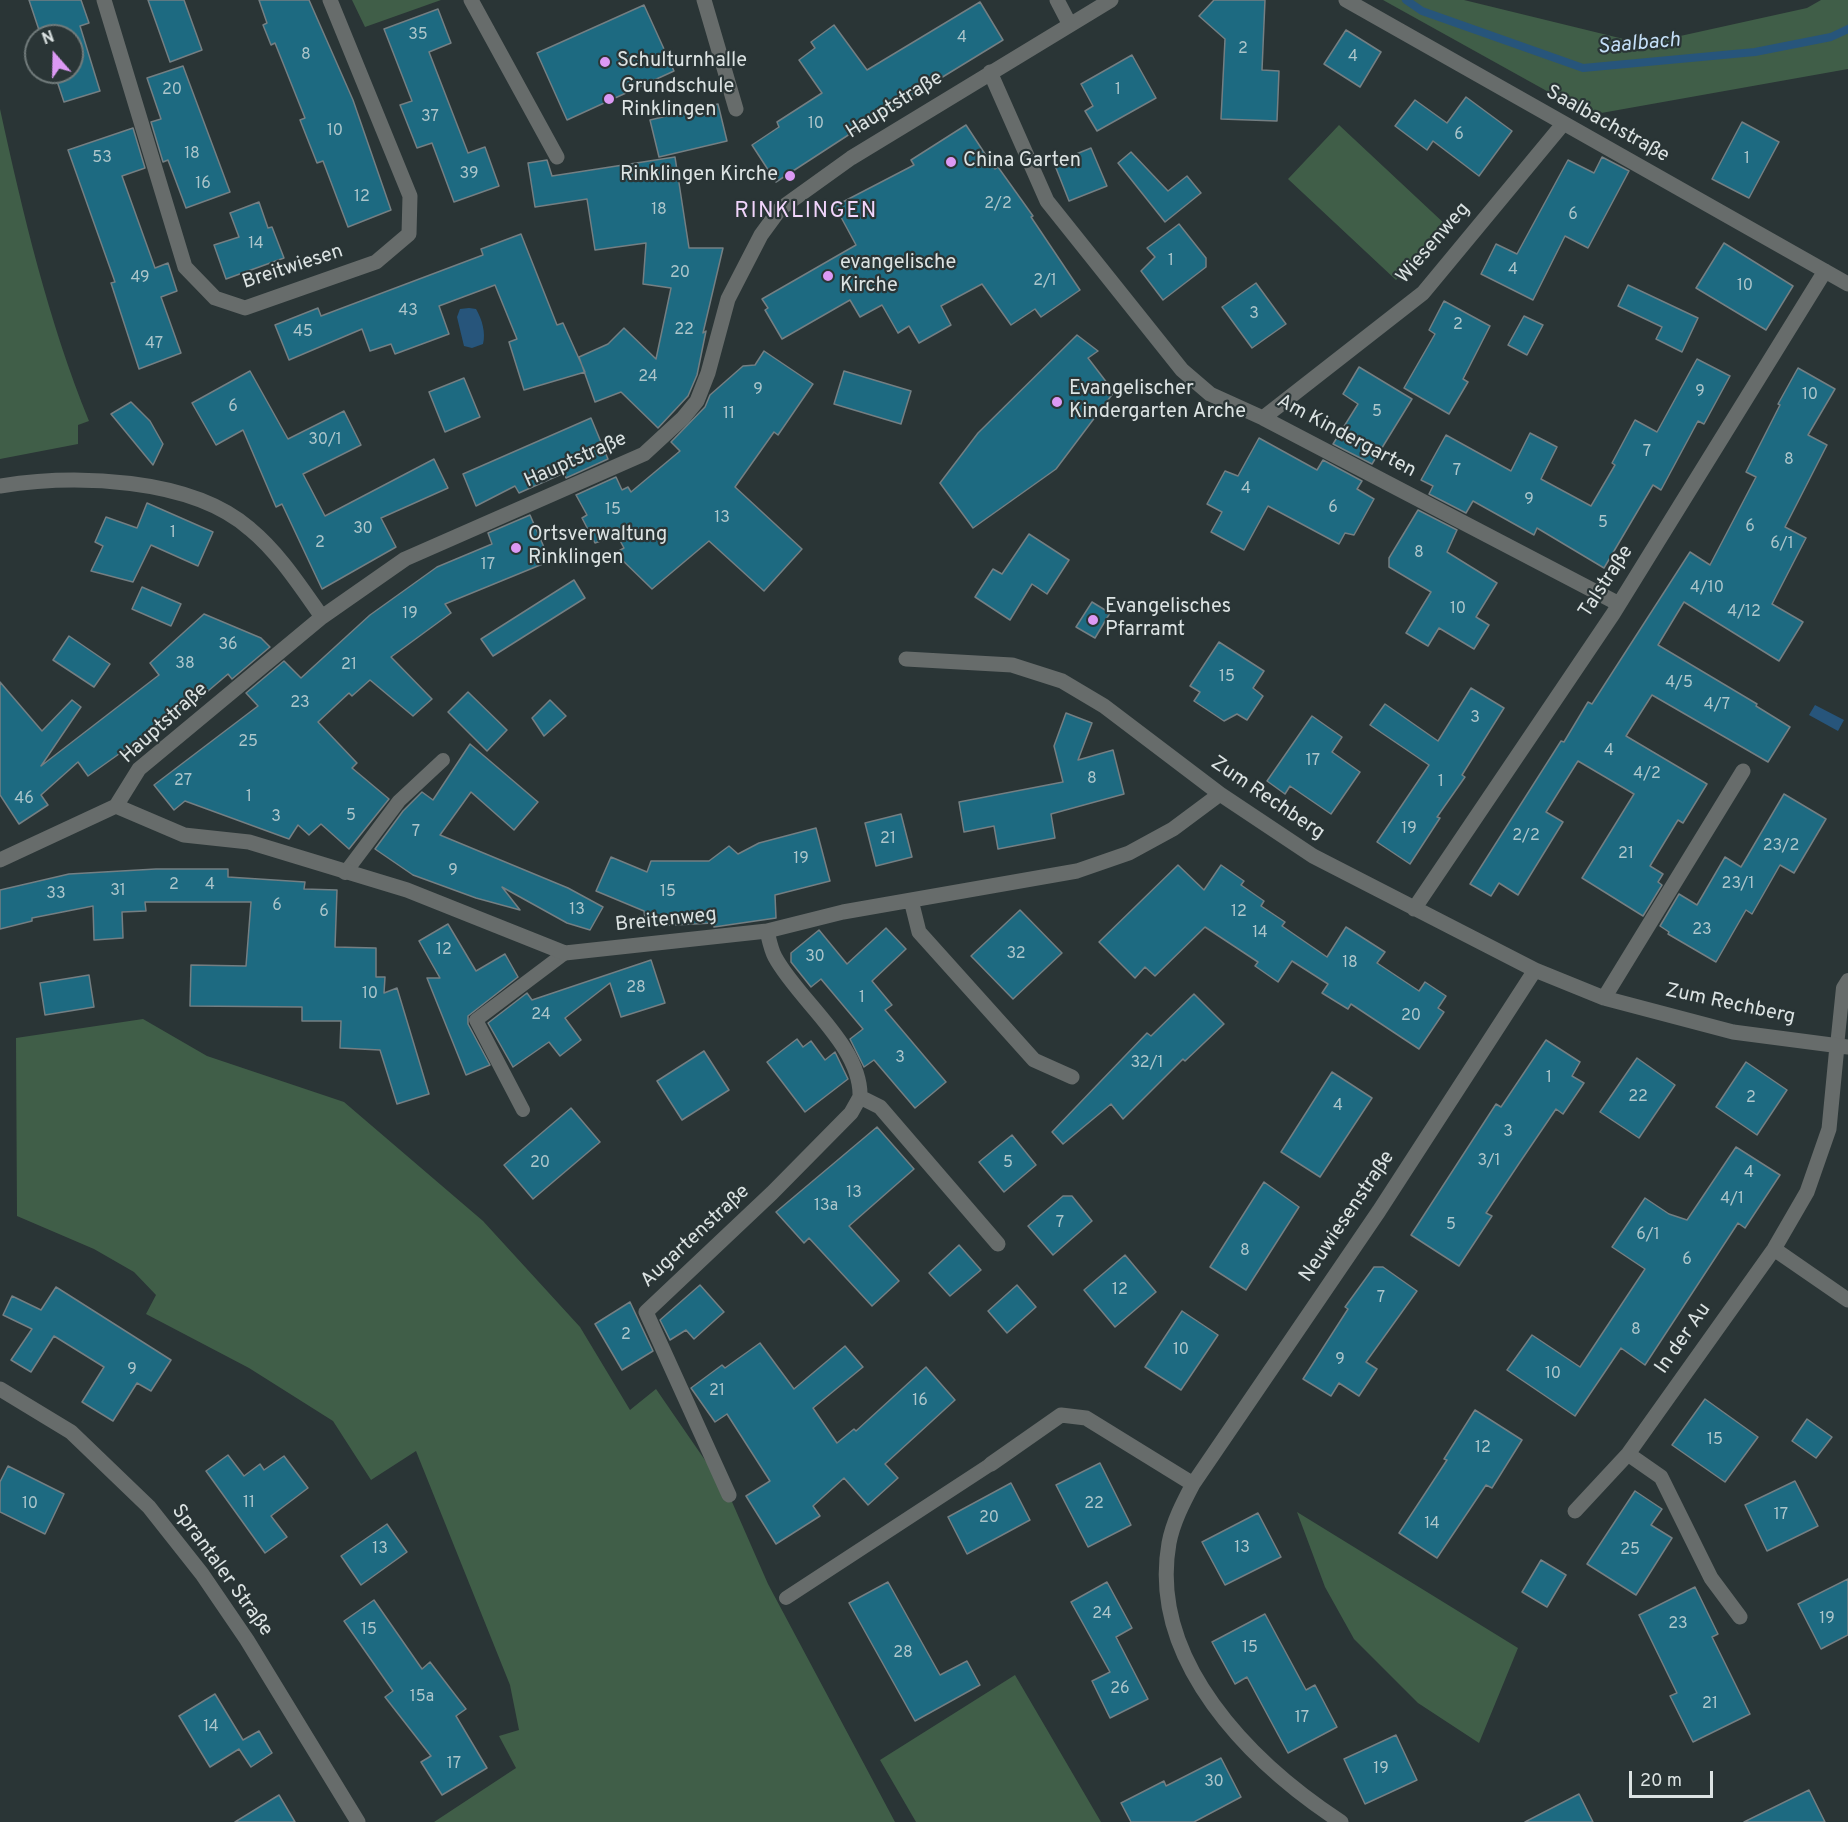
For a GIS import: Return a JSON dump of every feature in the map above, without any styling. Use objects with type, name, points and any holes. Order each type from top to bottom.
[{"type":"street","name":"Breitwiesen","points":[[104,0],[185,267],[215,298],[245,308],[376,262],[410,234],[410,196],[330,0]]},
{"type":"street","points":[[471,0],[557,157]]},
{"type":"street","points":[[704,0],[736,109]]},
{"type":"street","points":[[1057,0],[1069,23]]},
{"type":"street","name":"Hauptstraße","points":[[116,806],[139,769],[322,616],[405,559],[615,470],[644,454],[683,418],[697,401],[708,373],[728,299],[761,235],[780,209],[851,158],[1069,23],[1111,0]]},
{"type":"street","name":"Saalbachstraße","points":[[1346,0],[1848,284]]},
{"type":"street","name":"Am Kindergarten","points":[[990,72],[1047,201],[1182,370],[1210,394],[1263,417],[1619,604]]},
{"type":"street","name":"Wiesenweg","points":[[1263,417],[1423,293],[1563,124]]},
{"type":"street","name":"Talstraße","points":[[1414,909],[1619,604],[1825,271]]},
{"type":"street","points":[[0,486],[79,481],[129,483],[178,494],[218,508],[249,527],[275,553],[322,616]]},
{"type":"street","name":"Zum Rechberg","points":[[906,660],[1012,665],[1062,681],[1104,706],[1220,794],[1313,856],[1535,970],[1605,998],[1733,1032],[1842,1047]]},
{"type":"street","points":[[1605,998],[1743,771]]},
{"type":"street","name":"Breitenweg","points":[[116,806],[184,835],[249,842],[407,890],[565,954],[767,931],[843,912],[1077,871],[1138,848],[1173,829],[1220,794]]},
{"type":"street","points":[[0,860],[116,806]]},
{"type":"street","points":[[911,900],[919,932],[1034,1060],[1072,1077]]},
{"type":"street","points":[[767,931],[774,957],[852,1062],[860,1082],[860,1097],[880,1107],[998,1244]]},
{"type":"street","name":"Neuwiesenstraße","points":[[1341,1822],[1288,1784],[1245,1742],[1210,1698],[1184,1654],[1170,1617],[1166,1569],[1174,1523],[1193,1484],[1379,1211],[1535,970]]},
{"type":"street","name":"In der Au","points":[[1575,1511],[1628,1454],[1774,1249],[1807,1192],[1829,1129],[1842,1047]]},
{"type":"street","name":"Augartenstraße","points":[[729,1495],[646,1312],[772,1193],[851,1113],[860,1097]]},
{"type":"street","points":[[1774,1249],[1848,1300]]},
{"type":"street","name":"Sprantaler Straße","points":[[0,1389],[71,1432],[149,1507],[202,1575],[247,1640],[358,1822]]},
{"type":"street","points":[[991,1464],[1061,1414],[1086,1418],[1193,1484]]},
{"type":"street","points":[[1628,1454],[1661,1477],[1710,1578],[1740,1617]]},
{"type":"lane","points":[[345,873],[399,801],[443,760]]},
{"type":"lane","points":[[523,1110],[476,1020],[565,954]]},
{"type":"lane","points":[[1842,1047],[1843,988],[1848,980]]},
{"type":"lane","points":[[786,1598],[991,1464]]},
{"type":"green space","points":[[352,0],[441,0],[365,27]]},
{"type":"green space","points":[[1383,0],[1464,0],[1644,44],[1807,8],[1821,0],[1848,0],[1848,69],[1590,115]]},
{"type":"green space","points":[[0,109],[27,227],[49,306],[89,421],[78,425],[78,444],[0,459]]},
{"type":"green space","points":[[1339,125],[1447,226],[1396,280],[1288,179]]},
{"type":"green space","points":[[143,1019],[207,1056],[344,1102],[483,1221],[580,1327],[630,1410],[656,1389],[729,1495],[768,1584],[895,1822],[434,1822],[516,1768],[499,1736],[519,1730],[510,1685],[416,1451],[371,1480],[333,1421],[249,1368],[146,1314],[156,1295],[134,1272],[94,1249],[17,1216],[16,1038]]},
{"type":"green space","points":[[1297,1512],[1518,1648],[1479,1743],[1418,1703],[1354,1639],[1325,1587]]},
{"type":"green space","points":[[1015,1675],[1101,1822],[916,1822],[880,1760]]},
{"type":"water","points":[[460,309],[476,309],[484,331],[483,344],[472,348],[464,346],[457,317]]},
{"type":"water","points":[[1815,705],[1844,720],[1838,731],[1809,715]]},
{"type":"building","points":[[29,0],[81,0],[89,23],[84,25],[37,24]]},
{"type":"building","points":[[148,0],[184,0],[202,50],[170,62]]},
{"type":"building","points":[[259,0],[309,0],[353,100],[391,210],[348,227],[323,161],[317,163],[300,120],[305,118],[275,43],[271,45],[263,25],[267,23]]},
{"type":"building","points":[[1214,0],[1265,0],[1262,70],[1279,71],[1277,121],[1221,119],[1225,39],[1199,16]]},
{"type":"building","points":[[980,2],[1003,40],[776,182],[752,145],[779,127],[777,122],[822,93],[799,60],[815,48],[811,42],[834,25],[867,70]]},
{"type":"building","name":"Schulturnhalle","points":[[644,5],[674,71],[567,120],[537,53]]},
{"type":"building","points":[[438,9],[451,43],[429,52],[468,153],[485,147],[499,186],[454,202],[432,143],[417,148],[400,105],[412,101],[384,29]]},
{"type":"building","points":[[1346,30],[1381,52],[1360,87],[1324,64]]},
{"type":"building","points":[[84,39],[100,91],[64,102],[58,84],[84,84]]},
{"type":"building","points":[[1132,55],[1156,98],[1097,131],[1085,111],[1093,106],[1081,84]]},
{"type":"building","points":[[183,66],[230,192],[186,208],[168,160],[163,162],[151,122],[161,119],[147,78]]},
{"type":"building","points":[[1466,97],[1512,131],[1479,176],[1433,141],[1427,150],[1395,126],[1415,100],[1447,123]]},
{"type":"building","points":[[718,104],[727,141],[659,157],[650,120]]},
{"type":"building","points":[[1742,122],[1779,142],[1749,198],[1712,179]]},
{"type":"building","points":[[966,125],[995,169],[998,167],[1033,216],[1031,217],[1080,290],[1041,317],[1035,309],[1011,325],[982,284],[941,306],[951,325],[919,343],[909,326],[898,333],[882,305],[860,317],[850,300],[782,339],[765,310],[768,308],[762,299],[856,245],[835,206],[914,165],[911,160]]},
{"type":"building","points":[[133,128],[145,168],[122,176],[155,268],[168,263],[177,291],[161,297],[181,353],[139,369],[111,283],[115,282],[68,150]]},
{"type":"building","points":[[1091,148],[1107,186],[1069,201],[1054,163]]},
{"type":"building","points":[[1131,152],[1168,191],[1187,176],[1201,193],[1165,222],[1118,163]]},
{"type":"building","points":[[675,157],[689,248],[723,248],[703,333],[706,331],[697,375],[688,396],[658,428],[621,392],[595,402],[579,357],[608,344],[624,328],[656,359],[671,288],[643,284],[646,243],[595,250],[587,199],[535,207],[528,163],[547,160],[552,176]]},
{"type":"building","points":[[1602,157],[1629,171],[1588,248],[1565,236],[1533,300],[1481,274],[1496,244],[1517,254],[1568,160],[1594,173]]},
{"type":"building","points":[[259,202],[268,228],[272,227],[284,258],[226,279],[214,245],[239,237],[230,213]]},
{"type":"building","points":[[1179,224],[1206,258],[1206,267],[1163,300],[1141,271],[1155,257],[1147,248]]},
{"type":"building","points":[[521,234],[557,325],[563,323],[585,372],[524,390],[509,342],[517,339],[495,285],[439,306],[449,334],[395,354],[391,344],[370,351],[362,329],[289,360],[275,325],[318,308],[321,316],[483,255],[481,249]]},
{"type":"building","points":[[1724,243],[1793,286],[1766,330],[1696,288]]},
{"type":"building","points":[[1256,283],[1286,324],[1252,348],[1222,307]]},
{"type":"building","points":[[1628,285],[1698,318],[1682,352],[1656,339],[1662,327],[1618,306]]},
{"type":"building","points":[[1444,301],[1490,326],[1463,379],[1468,382],[1449,414],[1404,388],[1435,334],[1429,330]]},
{"type":"building","points":[[1524,316],[1543,325],[1527,355],[1508,345]]},
{"type":"building","name":"Evangelischer Kindergarten Arche","points":[[1077,335],[1098,351],[1088,358],[1114,392],[1056,469],[973,528],[940,483],[978,433]]},
{"type":"building","points":[[764,351],[813,384],[778,435],[774,432],[735,487],[802,549],[764,591],[709,541],[652,589],[615,553],[624,548],[617,535],[595,543],[582,518],[587,515],[576,495],[616,477],[622,490],[628,487],[631,492],[680,451],[671,442],[705,407],[710,395],[743,366],[755,365]]},
{"type":"building","points":[[1697,359],[1730,376],[1704,424],[1698,421],[1661,490],[1653,485],[1604,568],[1537,528],[1534,535],[1473,501],[1466,513],[1429,494],[1433,486],[1421,480],[1446,435],[1511,471],[1530,433],[1557,447],[1541,479],[1591,506],[1615,465],[1612,463],[1635,420],[1657,432]]},
{"type":"building","points":[[1359,367],[1412,399],[1372,464],[1333,444],[1358,404],[1343,394]]},
{"type":"building","points":[[1798,368],[1835,389],[1808,435],[1827,445],[1785,527],[1806,538],[1772,604],[1803,622],[1779,661],[1684,602],[1658,645],[1757,704],[1756,706],[1790,727],[1768,762],[1652,695],[1626,736],[1707,784],[1683,823],[1678,820],[1650,866],[1663,874],[1658,882],[1662,885],[1643,916],[1582,878],[1634,794],[1578,761],[1546,812],[1563,822],[1518,895],[1499,883],[1491,896],[1470,884],[1561,741],[1564,742],[1588,702],[1592,704],[1690,552],[1710,565],[1756,477],[1746,472]]},
{"type":"building","points":[[250,371],[288,439],[344,411],[361,445],[303,474],[325,516],[434,459],[448,488],[381,518],[396,547],[322,589],[282,504],[276,507],[243,430],[216,445],[192,403]]},
{"type":"building","points":[[844,371],[911,391],[901,424],[834,404]]},
{"type":"building","points":[[464,378],[480,417],[445,432],[429,392]]},
{"type":"building","points":[[131,402],[150,421],[163,444],[153,465],[111,414]]},
{"type":"building","points":[[591,418],[608,459],[566,478],[564,473],[519,493],[515,486],[476,506],[463,474]]},
{"type":"building","points":[[1259,438],[1317,470],[1323,460],[1362,481],[1357,489],[1374,499],[1354,535],[1345,533],[1339,544],[1268,506],[1244,550],[1211,532],[1222,512],[1207,504],[1225,471],[1238,476]]},
{"type":"building","points":[[147,503],[213,532],[198,566],[151,545],[133,582],[91,571],[103,546],[95,542],[106,517],[137,528]]},
{"type":"building","points":[[1418,510],[1457,530],[1447,552],[1497,583],[1476,617],[1489,625],[1474,649],[1439,628],[1428,646],[1406,633],[1431,592],[1389,567],[1389,558]]},
{"type":"building","points":[[530,515],[550,561],[445,604],[451,613],[391,657],[432,699],[413,716],[370,680],[352,696],[349,693],[318,722],[357,763],[352,768],[389,799],[349,849],[321,824],[309,835],[298,825],[289,839],[185,801],[174,810],[154,785],[258,706],[246,693],[284,661],[301,678],[370,615],[437,567],[492,544],[488,533]]},
{"type":"building","points":[[1029,534],[1069,560],[1047,594],[1032,584],[1010,620],[975,597],[993,569],[1002,574]]},
{"type":"building","points":[[574,580],[585,598],[493,656],[481,639]]},
{"type":"building","points":[[142,587],[181,604],[171,626],[132,609]]},
{"type":"building","name":"Evangelisches Pfarramt","points":[[1092,602],[1110,613],[1095,638],[1076,627]]},
{"type":"building","points":[[204,614],[261,638],[270,647],[232,679],[228,674],[187,709],[185,707],[88,776],[78,762],[41,795],[48,805],[19,824],[0,795],[0,682],[42,731],[72,700],[81,707],[41,766],[159,675],[150,663]]},
{"type":"building","points":[[69,636],[110,664],[94,687],[53,660]]},
{"type":"building","points":[[1219,642],[1264,671],[1253,688],[1263,696],[1247,720],[1237,714],[1224,721],[1194,701],[1200,692],[1190,686]]},
{"type":"building","points":[[1471,688],[1504,708],[1462,775],[1465,777],[1437,817],[1440,818],[1410,864],[1377,842],[1429,765],[1370,725],[1385,704],[1438,741]]},
{"type":"building","points":[[468,692],[507,730],[487,751],[448,712]]},
{"type":"building","points":[[550,700],[566,716],[544,736],[532,718]]},
{"type":"building","points":[[1066,713],[1092,723],[1078,760],[1113,750],[1124,794],[1051,814],[1055,838],[998,849],[994,826],[964,832],[959,802],[1063,782],[1054,746]]},
{"type":"building","points":[[1312,716],[1342,737],[1332,752],[1360,772],[1331,814],[1290,786],[1285,794],[1267,781]]},
{"type":"building","points":[[470,744],[538,802],[514,830],[471,792],[440,835],[568,888],[603,907],[590,930],[567,923],[502,887],[520,910],[476,898],[413,875],[375,849],[403,811],[422,792],[433,800]]},
{"type":"building","points":[[1784,794],[1826,819],[1794,873],[1780,865],[1752,914],[1746,910],[1716,962],[1668,934],[1669,932],[1660,926],[1679,894],[1697,905],[1725,857],[1741,867]]},
{"type":"building","points":[[901,814],[912,857],[876,866],[865,823]]},
{"type":"building","points":[[816,828],[830,881],[775,895],[776,918],[714,927],[713,923],[654,926],[653,919],[645,919],[644,911],[596,891],[611,857],[647,872],[651,861],[709,861],[729,846],[738,854],[759,843]]},
{"type":"building","points":[[1178,865],[1204,890],[1221,865],[1244,881],[1241,885],[1264,901],[1261,906],[1285,922],[1282,926],[1327,957],[1346,927],[1385,952],[1377,963],[1419,991],[1425,982],[1446,996],[1438,1008],[1444,1012],[1419,1049],[1351,1004],[1348,1009],[1322,993],[1328,984],[1292,961],[1278,982],[1255,966],[1258,962],[1205,927],[1155,976],[1145,967],[1135,978],[1099,942]]},
{"type":"building","points":[[156,869],[228,869],[228,877],[305,882],[304,889],[337,890],[335,947],[376,948],[376,977],[385,977],[384,993],[397,988],[429,1094],[397,1104],[380,1050],[340,1048],[341,1021],[302,1021],[302,1007],[190,1006],[191,965],[246,966],[251,902],[145,902],[146,911],[122,912],[123,938],[94,940],[93,906],[32,918],[32,921],[0,929],[0,890],[69,874]]},
{"type":"building","points":[[1020,910],[1062,953],[1013,999],[971,956]]},
{"type":"building","points":[[448,924],[476,971],[505,954],[518,977],[468,1016],[468,1024],[490,1065],[466,1075],[427,978],[440,978],[419,941]]},
{"type":"building","points":[[886,928],[906,949],[872,981],[892,1005],[885,1010],[946,1082],[915,1108],[874,1060],[864,1067],[850,1039],[863,1029],[821,979],[811,987],[791,962],[791,953],[819,930],[847,964]]},
{"type":"building","points":[[651,960],[665,1003],[621,1017],[610,983],[565,1018],[581,1040],[560,1056],[549,1042],[513,1067],[488,1023],[527,993],[532,1000]]},
{"type":"building","points":[[89,975],[94,1007],[45,1015],[40,983]]},
{"type":"building","points":[[1194,994],[1224,1024],[1185,1061],[1183,1059],[1123,1119],[1111,1104],[1063,1144],[1052,1132],[1147,1033],[1151,1036]]},
{"type":"building","points":[[797,1039],[803,1047],[811,1041],[825,1060],[835,1052],[848,1079],[805,1112],[767,1062]]},
{"type":"building","points":[[1546,1040],[1580,1062],[1572,1076],[1584,1083],[1563,1114],[1556,1109],[1486,1213],[1492,1216],[1459,1266],[1411,1235],[1496,1104],[1501,1107]]},
{"type":"building","points":[[704,1051],[729,1090],[682,1120],[657,1081]]},
{"type":"building","points":[[1637,1058],[1675,1085],[1639,1138],[1600,1112]]},
{"type":"building","points":[[1746,1062],[1787,1090],[1757,1135],[1716,1107]]},
{"type":"building","points":[[1332,1072],[1372,1098],[1320,1177],[1281,1152]]},
{"type":"building","points":[[571,1108],[600,1142],[533,1199],[504,1165]]},
{"type":"building","points":[[877,1127],[914,1169],[849,1226],[899,1281],[872,1306],[809,1238],[804,1243],[776,1212]]},
{"type":"building","points":[[1012,1135],[1036,1165],[1004,1192],[979,1162]]},
{"type":"building","points":[[1736,1147],[1780,1175],[1745,1228],[1738,1223],[1645,1365],[1621,1348],[1575,1416],[1507,1370],[1532,1335],[1580,1367],[1645,1269],[1612,1247],[1645,1198],[1669,1214],[1687,1220]]},
{"type":"building","points":[[1264,1182],[1299,1207],[1246,1290],[1210,1267]]},
{"type":"building","points":[[1063,1196],[1072,1196],[1092,1221],[1053,1255],[1028,1226]]},
{"type":"building","points":[[959,1245],[981,1270],[950,1296],[929,1273]]},
{"type":"building","points":[[1125,1255],[1156,1292],[1115,1327],[1084,1290]]},
{"type":"building","points":[[1374,1267],[1383,1267],[1417,1291],[1366,1362],[1377,1369],[1359,1396],[1339,1383],[1331,1396],[1303,1379],[1348,1309],[1345,1307]]},
{"type":"building","points":[[700,1285],[724,1312],[694,1339],[686,1330],[670,1340],[660,1320]]},
{"type":"building","points":[[1017,1285],[1036,1307],[1007,1333],[988,1311]]},
{"type":"building","points":[[56,1287],[171,1360],[151,1391],[137,1383],[113,1421],[82,1402],[104,1367],[54,1336],[31,1372],[11,1360],[32,1329],[3,1315],[12,1296],[41,1310]]},
{"type":"building","points":[[630,1302],[653,1351],[622,1370],[595,1324]]},
{"type":"building","points":[[1182,1311],[1218,1335],[1181,1390],[1145,1367]]},
{"type":"building","points":[[760,1343],[794,1389],[845,1346],[863,1367],[813,1408],[837,1443],[854,1429],[856,1431],[926,1367],[955,1400],[885,1464],[898,1478],[868,1505],[844,1478],[813,1506],[820,1516],[776,1544],[746,1496],[770,1481],[727,1414],[715,1422],[691,1388],[722,1365],[725,1368]]},
{"type":"building","points":[[1705,1399],[1758,1437],[1725,1482],[1672,1445]]},
{"type":"building","points":[[1475,1410],[1522,1440],[1492,1488],[1486,1485],[1437,1558],[1399,1533],[1447,1460],[1444,1459]]},
{"type":"building","points":[[1807,1419],[1832,1437],[1816,1458],[1792,1441]]},
{"type":"building","points":[[228,1455],[244,1476],[260,1464],[264,1470],[284,1456],[308,1488],[271,1516],[287,1537],[265,1553],[206,1471]]},
{"type":"building","points":[[1100,1463],[1131,1525],[1088,1547],[1056,1485]]},
{"type":"building","points":[[8,1466],[64,1494],[45,1534],[0,1512],[0,1482]]},
{"type":"building","points":[[1795,1481],[1818,1526],[1767,1551],[1745,1505]]},
{"type":"building","points":[[1011,1483],[1030,1520],[967,1554],[948,1517]]},
{"type":"building","points":[[1635,1491],[1662,1509],[1651,1525],[1672,1538],[1636,1595],[1587,1564]]},
{"type":"building","points":[[1258,1513],[1281,1557],[1225,1585],[1202,1542]]},
{"type":"building","points":[[387,1524],[407,1552],[361,1585],[341,1556]]},
{"type":"building","points":[[1541,1560],[1566,1575],[1547,1607],[1522,1592]]},
{"type":"building","points":[[1848,1579],[1848,1635],[1821,1649],[1798,1604]]},
{"type":"building","points":[[888,1582],[940,1675],[967,1661],[980,1685],[915,1721],[849,1603]]},
{"type":"building","points":[[1107,1582],[1132,1628],[1116,1637],[1148,1699],[1110,1718],[1092,1681],[1110,1672],[1071,1602]]},
{"type":"building","points":[[1695,1587],[1718,1634],[1712,1637],[1750,1714],[1693,1742],[1670,1696],[1677,1693],[1639,1615]]},
{"type":"building","points":[[374,1600],[422,1669],[430,1662],[466,1709],[456,1716],[487,1768],[442,1795],[421,1762],[431,1756],[385,1697],[393,1691],[344,1621]]},
{"type":"building","points":[[1265,1614],[1306,1690],[1315,1685],[1337,1727],[1288,1753],[1247,1677],[1235,1684],[1212,1642]]},
{"type":"building","points":[[215,1694],[243,1740],[259,1731],[272,1753],[251,1767],[239,1749],[210,1767],[179,1716]]},
{"type":"building","points":[[1396,1735],[1417,1780],[1365,1804],[1344,1759]]},
{"type":"building","points":[[1221,1758],[1241,1797],[1194,1822],[1131,1822],[1121,1803],[1164,1781],[1166,1786]]},
{"type":"building","points":[[1809,1790],[1825,1822],[1744,1822]]},
{"type":"building","points":[[1579,1794],[1593,1822],[1525,1822]]},
{"type":"building","points":[[279,1795],[295,1822],[235,1822]]},
{"type":"waterway","name":"Saalbach","points":[[1406,0],[1422,11],[1583,68],[1755,52],[1831,37],[1848,29]]},
{"type":"place","name":"Schulturnhalle","points":[[605,62]]},
{"type":"place","name":"Grundschule Rinklingen","points":[[609,99]]},
{"type":"place","name":"China Garten","points":[[951,162]]},
{"type":"place","name":"Rinklingen Kirche","points":[[790,176]]},
{"type":"place","name":"evangelische Kirche","points":[[828,276]]},
{"type":"place","name":"Evangelischer Kindergarten Arche","points":[[1057,402]]},
{"type":"place","name":"Ortsverwaltung Rinklingen","points":[[516,548]]},
{"type":"place","name":"Evangelisches Pfarramt","points":[[1093,620]]},
{"type":"district","name":"RINKLINGEN","points":[[806,213]]}]
